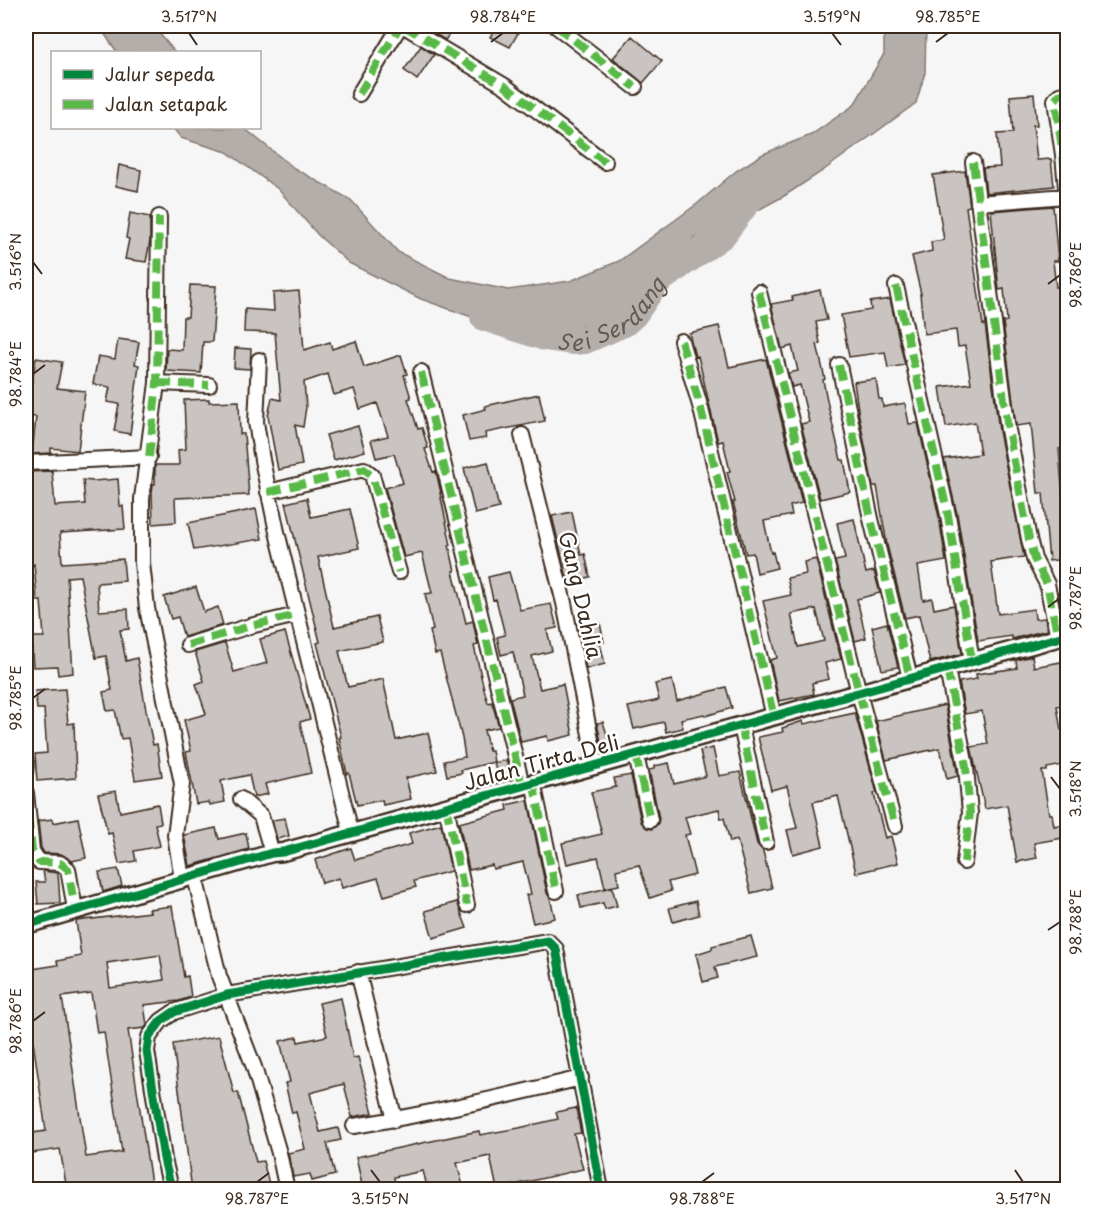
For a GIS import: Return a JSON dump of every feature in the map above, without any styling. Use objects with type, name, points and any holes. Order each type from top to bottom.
[{"type":"street","points":[[359,94],[402,26],[505,86],[605,162]]},
{"type":"street","points":[[556,26],[635,87]]},
{"type":"street","points":[[978,203],[1067,203],[1055,100],[1059,95],[1068,93]]},
{"type":"street","points":[[973,162],[1008,430],[1034,559],[1047,584],[1063,636]]},
{"type":"street","points":[[159,217],[158,383],[142,499],[142,563],[147,608],[182,784],[175,835],[219,976],[254,1067],[279,1153],[287,1190]]},
{"type":"street","points":[[896,286],[948,515],[972,661]]},
{"type":"street","points":[[759,292],[859,693],[895,826]]},
{"type":"street","points":[[681,341],[701,409],[774,717]]},
{"type":"street","points":[[259,360],[256,422],[268,492],[351,832]]},
{"type":"street","points":[[839,364],[871,519],[910,678]]},
{"type":"street","points":[[421,372],[556,891]]},
{"type":"street","points":[[158,383],[209,385]]},
{"type":"street","name":"Gang Dahlia","points":[[522,435],[564,603],[596,765]]},
{"type":"street","points":[[26,463],[149,457]]},
{"type":"street","points":[[268,492],[364,469],[368,470],[372,475],[399,572]]},
{"type":"street","points":[[188,645],[250,626],[297,615]]},
{"type":"street","name":"Jalan Tirta Deli","points":[[26,924],[272,853],[1063,636]]},
{"type":"street","points":[[947,669],[966,767],[970,813],[964,862]]},
{"type":"street","points":[[741,726],[766,842]]},
{"type":"street","points":[[636,755],[650,820]]},
{"type":"street","points":[[26,793],[32,851],[39,862],[60,863],[68,869],[75,909]]},
{"type":"street","points":[[241,799],[261,816],[272,853]]},
{"type":"street","points":[[446,806],[467,905]]},
{"type":"street","points":[[174,1190],[164,1159],[147,1051],[149,1037],[161,1021],[174,1012],[227,995],[548,941],[556,950],[601,1190]]},
{"type":"street","points":[[358,972],[395,1120]]},
{"type":"street","points":[[354,1126],[395,1120],[581,1078]]},
{"type":"water","points":[[99,26],[153,26],[174,51],[116,51]]},
{"type":"water","points":[[884,26],[926,26],[925,73],[916,103],[784,196],[736,222],[694,237],[663,290],[614,319],[559,332],[497,326],[421,299],[349,263],[318,235],[278,189],[227,152],[181,138],[174,129],[245,129],[294,168],[351,200],[398,252],[450,278],[508,290],[570,281],[619,261],[697,204],[736,171],[763,154],[811,135],[854,105],[884,54]]},
{"type":"building","points":[[421,26],[456,26],[445,40]]},
{"type":"building","points":[[496,26],[522,26],[510,47],[490,37]]},
{"type":"building","points":[[632,36],[662,61],[643,83],[613,58]]},
{"type":"building","points":[[421,46],[434,55],[417,80],[404,70]]},
{"type":"building","points":[[1034,94],[1037,125],[1033,125],[1037,160],[1051,159],[1054,186],[986,193],[983,168],[1000,167],[997,134],[1013,133],[1010,96]]},
{"type":"building","points":[[119,165],[141,170],[138,191],[116,186]]},
{"type":"building","points":[[965,171],[970,206],[966,207],[999,431],[1024,557],[991,562],[998,614],[1034,609],[1035,619],[1045,618],[1047,630],[1012,639],[1012,636],[978,641],[957,514],[944,459],[980,454],[975,422],[946,427],[940,387],[971,383],[965,346],[958,347],[956,330],[924,334],[921,294],[912,256],[932,251],[931,242],[944,240],[933,175]]},
{"type":"building","points":[[1053,206],[1058,261],[1053,261],[1056,287],[1060,286],[1068,353],[1068,448],[1059,449],[1063,500],[1066,500],[1067,513],[1065,513],[1066,532],[1062,532],[1064,559],[1049,561],[1043,493],[1038,493],[1031,424],[1016,426],[1003,322],[1007,321],[1004,289],[999,290],[991,211]]},
{"type":"building","points":[[130,213],[150,217],[150,241],[146,262],[125,259],[129,239],[126,238]]},
{"type":"building","points":[[190,285],[216,286],[212,342],[203,342],[201,373],[166,371],[167,349],[182,350],[183,317],[188,317]]},
{"type":"building","points":[[820,290],[827,320],[816,322],[820,343],[817,344],[828,405],[841,460],[844,460],[850,492],[820,499],[801,424],[809,422],[800,385],[792,387],[788,373],[798,371],[792,346],[782,349],[771,304],[793,300],[792,297]]},
{"type":"building","points":[[299,291],[304,350],[330,342],[332,349],[356,341],[364,367],[401,355],[411,398],[408,399],[418,429],[422,428],[428,448],[425,449],[433,472],[436,471],[451,545],[449,545],[455,571],[453,571],[466,623],[473,621],[478,645],[474,646],[484,689],[488,703],[492,702],[499,727],[484,730],[494,762],[447,776],[444,761],[465,757],[462,738],[440,653],[435,654],[430,631],[433,630],[425,594],[432,593],[422,553],[404,557],[385,488],[403,483],[394,454],[376,458],[371,440],[388,436],[377,403],[360,409],[354,389],[334,395],[328,374],[304,382],[306,407],[303,427],[295,425],[302,465],[278,470],[268,416],[272,398],[281,400],[275,333],[244,332],[245,309],[274,311],[273,293]]},
{"type":"building","points":[[890,299],[905,365],[888,368],[885,352],[849,357],[841,315],[871,310],[870,302]]},
{"type":"building","points":[[719,326],[729,367],[766,359],[802,503],[790,506],[792,515],[764,521],[777,568],[757,573],[753,553],[746,554],[733,502],[735,502],[727,472],[730,471],[723,441],[718,442],[698,356],[695,357],[689,333]]},
{"type":"building","points":[[118,339],[139,342],[135,364],[139,365],[130,434],[114,431],[119,404],[107,402],[110,387],[93,384],[98,356],[115,359]]},
{"type":"building","points":[[235,348],[251,349],[250,369],[234,368]]},
{"type":"building","points":[[36,358],[62,362],[57,388],[85,391],[78,451],[51,448],[51,453],[32,454],[36,417],[26,416],[26,391],[30,392]]},
{"type":"building","points":[[876,379],[879,399],[882,399],[883,407],[905,403],[909,424],[918,423],[939,517],[946,561],[918,566],[923,600],[932,598],[934,609],[954,605],[962,654],[930,662],[919,615],[905,618],[887,545],[877,486],[873,486],[854,382]]},
{"type":"building","points":[[539,394],[545,421],[485,433],[486,438],[469,441],[463,415],[486,409],[485,406]]},
{"type":"building","points":[[209,399],[209,402],[239,401],[240,434],[244,434],[249,495],[175,498],[176,522],[153,524],[152,493],[153,484],[155,484],[155,465],[179,465],[178,450],[186,449],[184,400]]},
{"type":"building","points":[[358,426],[365,451],[334,460],[326,435]]},
{"type":"building","points":[[488,462],[499,508],[475,514],[464,468]]},
{"type":"building","points":[[52,471],[55,506],[85,504],[83,480],[118,479],[125,529],[60,533],[62,563],[123,559],[125,581],[97,583],[99,611],[128,609],[129,629],[120,630],[126,661],[137,658],[153,745],[157,744],[162,776],[135,780],[128,738],[121,739],[115,710],[107,711],[103,692],[112,690],[106,656],[96,658],[80,576],[67,577],[73,673],[58,675],[57,666],[33,667],[31,637],[44,637],[41,601],[37,601],[34,564],[31,565],[29,534],[27,534],[26,472]]},
{"type":"building","points":[[307,498],[311,517],[350,509],[359,548],[318,557],[334,627],[377,617],[383,642],[339,651],[348,687],[383,679],[396,740],[428,733],[437,771],[406,778],[411,799],[383,805],[382,800],[357,805],[349,773],[347,774],[339,738],[341,737],[317,643],[320,642],[286,503]]},
{"type":"building","points":[[256,509],[262,539],[194,550],[188,523]]},
{"type":"building","points":[[572,512],[581,555],[585,554],[590,577],[568,582],[552,516]]},
{"type":"building","points":[[854,519],[866,573],[874,571],[880,593],[857,599],[866,638],[855,641],[835,561],[845,559],[837,523]]},
{"type":"building","points":[[816,559],[841,659],[825,663],[829,679],[812,683],[814,694],[779,701],[770,660],[777,658],[763,601],[791,595],[787,578],[806,574],[804,562]],"holes":[[[816,609],[824,641],[798,647],[791,614]]]},
{"type":"building","points":[[509,572],[520,610],[551,604],[557,628],[547,630],[552,651],[532,656],[540,689],[563,684],[573,735],[548,741],[547,736],[521,742],[510,698],[523,695],[513,652],[501,655],[497,637],[505,635],[488,577]]},
{"type":"building","points":[[196,587],[204,612],[218,607],[223,625],[184,637],[178,617],[171,619],[164,597]]},
{"type":"building","points":[[1068,591],[1068,609],[1061,609],[1058,592]]},
{"type":"building","points":[[600,623],[604,642],[600,643],[605,664],[586,669],[578,628]]},
{"type":"building","points":[[887,623],[898,667],[882,670],[872,627]]},
{"type":"building","points":[[285,632],[310,719],[300,722],[311,773],[265,784],[268,794],[254,797],[249,775],[221,781],[225,802],[210,805],[209,802],[196,804],[186,752],[191,751],[184,720],[206,714],[196,684],[204,681],[195,652],[225,643],[234,672],[267,663],[260,639]]},
{"type":"building","points":[[1032,656],[1034,667],[1061,662],[1068,704],[1057,706],[1061,730],[1068,729],[1068,764],[1042,771],[1049,814],[1052,814],[1054,826],[1068,823],[1068,837],[1034,843],[1037,858],[1017,862],[1007,805],[985,809],[971,747],[988,744],[982,711],[965,714],[959,682],[977,679],[976,674],[1017,668],[1016,660]]},
{"type":"building","points":[[672,680],[677,701],[726,687],[732,708],[705,716],[704,714],[681,719],[683,728],[666,732],[664,722],[634,729],[628,707],[659,700],[655,684]]},
{"type":"building","points":[[65,689],[68,724],[74,723],[76,778],[37,781],[35,754],[47,753],[44,709],[37,709],[35,691]]},
{"type":"building","points":[[945,705],[958,776],[947,779],[940,748],[886,760],[876,721]]},
{"type":"building","points":[[855,713],[877,793],[874,794],[885,838],[891,836],[898,863],[856,873],[838,796],[813,802],[823,846],[793,854],[787,830],[797,828],[787,786],[771,790],[758,737],[783,732],[782,728],[803,721],[804,724]]},
{"type":"building","points":[[603,722],[610,744],[602,747],[597,723]]},
{"type":"building","points":[[713,748],[719,776],[740,772],[757,844],[763,851],[772,888],[751,893],[737,840],[730,842],[724,818],[721,819],[719,809],[685,817],[690,834],[685,835],[695,875],[668,882],[671,891],[650,898],[639,865],[616,870],[619,885],[605,888],[598,857],[567,864],[562,843],[602,834],[591,792],[616,787],[614,778],[631,775],[641,822],[647,828],[652,829],[659,819],[649,770],[654,769],[654,766],[669,763],[674,784],[706,776],[700,751]]},
{"type":"building","points":[[506,760],[511,778],[499,781],[494,763]]},
{"type":"building","points":[[116,791],[120,812],[158,804],[161,823],[155,824],[160,846],[134,851],[136,861],[119,864],[112,833],[108,834],[98,794]]},
{"type":"building","points":[[528,800],[547,893],[555,918],[533,923],[526,895],[531,894],[523,862],[493,869],[492,865],[469,870],[459,823],[508,810],[507,805]]},
{"type":"building","points":[[78,818],[86,858],[72,861],[61,854],[44,853],[41,848],[38,821],[52,819],[53,823]]},
{"type":"building","points":[[285,818],[289,836],[277,839],[272,820]]},
{"type":"building","points":[[441,824],[451,871],[414,881],[416,887],[384,896],[378,878],[342,888],[339,878],[322,883],[315,860],[351,848],[355,860],[412,844],[409,833]]},
{"type":"building","points":[[216,828],[219,839],[246,833],[249,849],[190,866],[184,835]]},
{"type":"building","points":[[118,869],[122,886],[103,892],[99,872]]},
{"type":"building","points":[[43,871],[58,873],[60,903],[38,904],[36,882],[45,882]]},
{"type":"building","points":[[612,887],[617,906],[605,909],[603,903],[581,908],[578,895]]},
{"type":"building","points":[[696,901],[699,915],[673,922],[669,908]]},
{"type":"building","points":[[457,902],[467,928],[433,938],[425,911]]},
{"type":"building","points":[[172,906],[184,977],[188,976],[191,997],[179,1001],[144,1005],[147,1025],[145,1028],[128,1030],[152,1190],[128,1190],[127,1185],[97,1190],[67,1190],[60,1149],[26,1154],[26,1134],[46,1131],[26,993],[26,970],[58,965],[57,961],[81,956],[76,921],[150,912],[149,909]],"holes":[[[160,955],[164,980],[110,988],[107,963]],[[91,993],[97,1033],[104,1032],[122,1152],[86,1157],[62,997]]]},
{"type":"building","points":[[751,936],[757,957],[715,967],[718,978],[703,982],[696,954],[712,949],[712,946]]},
{"type":"building","points":[[341,998],[353,1058],[358,1057],[373,1113],[352,1117],[344,1084],[310,1093],[320,1132],[338,1128],[341,1140],[327,1143],[335,1175],[312,1181],[310,1174],[293,1177],[288,1153],[305,1149],[296,1112],[292,1113],[285,1083],[290,1082],[280,1041],[297,1037],[298,1042],[327,1036],[319,1003]]},
{"type":"building","points":[[219,1036],[234,1093],[238,1092],[256,1162],[263,1161],[269,1184],[246,1190],[192,1190],[173,1044]]},
{"type":"building","points":[[576,1108],[581,1133],[574,1134],[583,1169],[497,1189],[490,1156],[457,1163],[464,1190],[428,1190],[423,1171],[394,1177],[396,1190],[363,1190],[356,1157],[479,1131],[480,1135],[519,1128],[558,1119],[556,1112]]},
{"type":"waterway","name":"Sei Serdang","points":[[484,317],[545,337],[572,341],[585,340],[624,323],[634,314],[656,282],[722,235],[754,195]]},
{"type":"marked path","points":[[359,94],[400,26]]},
{"type":"marked path","points":[[404,26],[505,86],[605,162]]},
{"type":"marked path","points":[[556,26],[635,87]]},
{"type":"marked path","points":[[1068,93],[1059,95],[1055,100],[1068,209]]},
{"type":"marked path","points":[[973,162],[1008,430],[1029,539],[1034,559],[1047,584],[1058,638]]},
{"type":"marked path","points":[[149,457],[157,383],[159,217]]},
{"type":"marked path","points":[[896,286],[948,515],[972,661]]},
{"type":"marked path","points":[[759,292],[859,693],[895,826]]},
{"type":"marked path","points":[[681,341],[701,409],[774,717]]},
{"type":"marked path","points":[[839,365],[871,519],[910,678]]},
{"type":"marked path","points":[[421,372],[522,785]]},
{"type":"marked path","points":[[157,383],[209,385]]},
{"type":"marked path","points":[[268,492],[364,469],[372,475],[399,572]]},
{"type":"marked path","points":[[188,645],[250,626],[297,615]]},
{"type":"marked path","points":[[947,669],[966,767],[970,813],[964,862]]},
{"type":"marked path","points":[[741,726],[766,842]]},
{"type":"marked path","points":[[636,755],[650,820]]},
{"type":"marked path","points":[[533,782],[556,891]]},
{"type":"marked path","points":[[26,793],[32,851],[39,862],[60,863],[68,869],[75,909]]},
{"type":"marked path","points":[[446,806],[467,905]]},
{"type":"cycle path","points":[[26,925],[272,853],[283,852],[1068,635]]},
{"type":"cycle path","points":[[173,1190],[164,1159],[147,1051],[149,1037],[161,1021],[174,1012],[227,995],[548,941],[556,949],[601,1190]]}]
